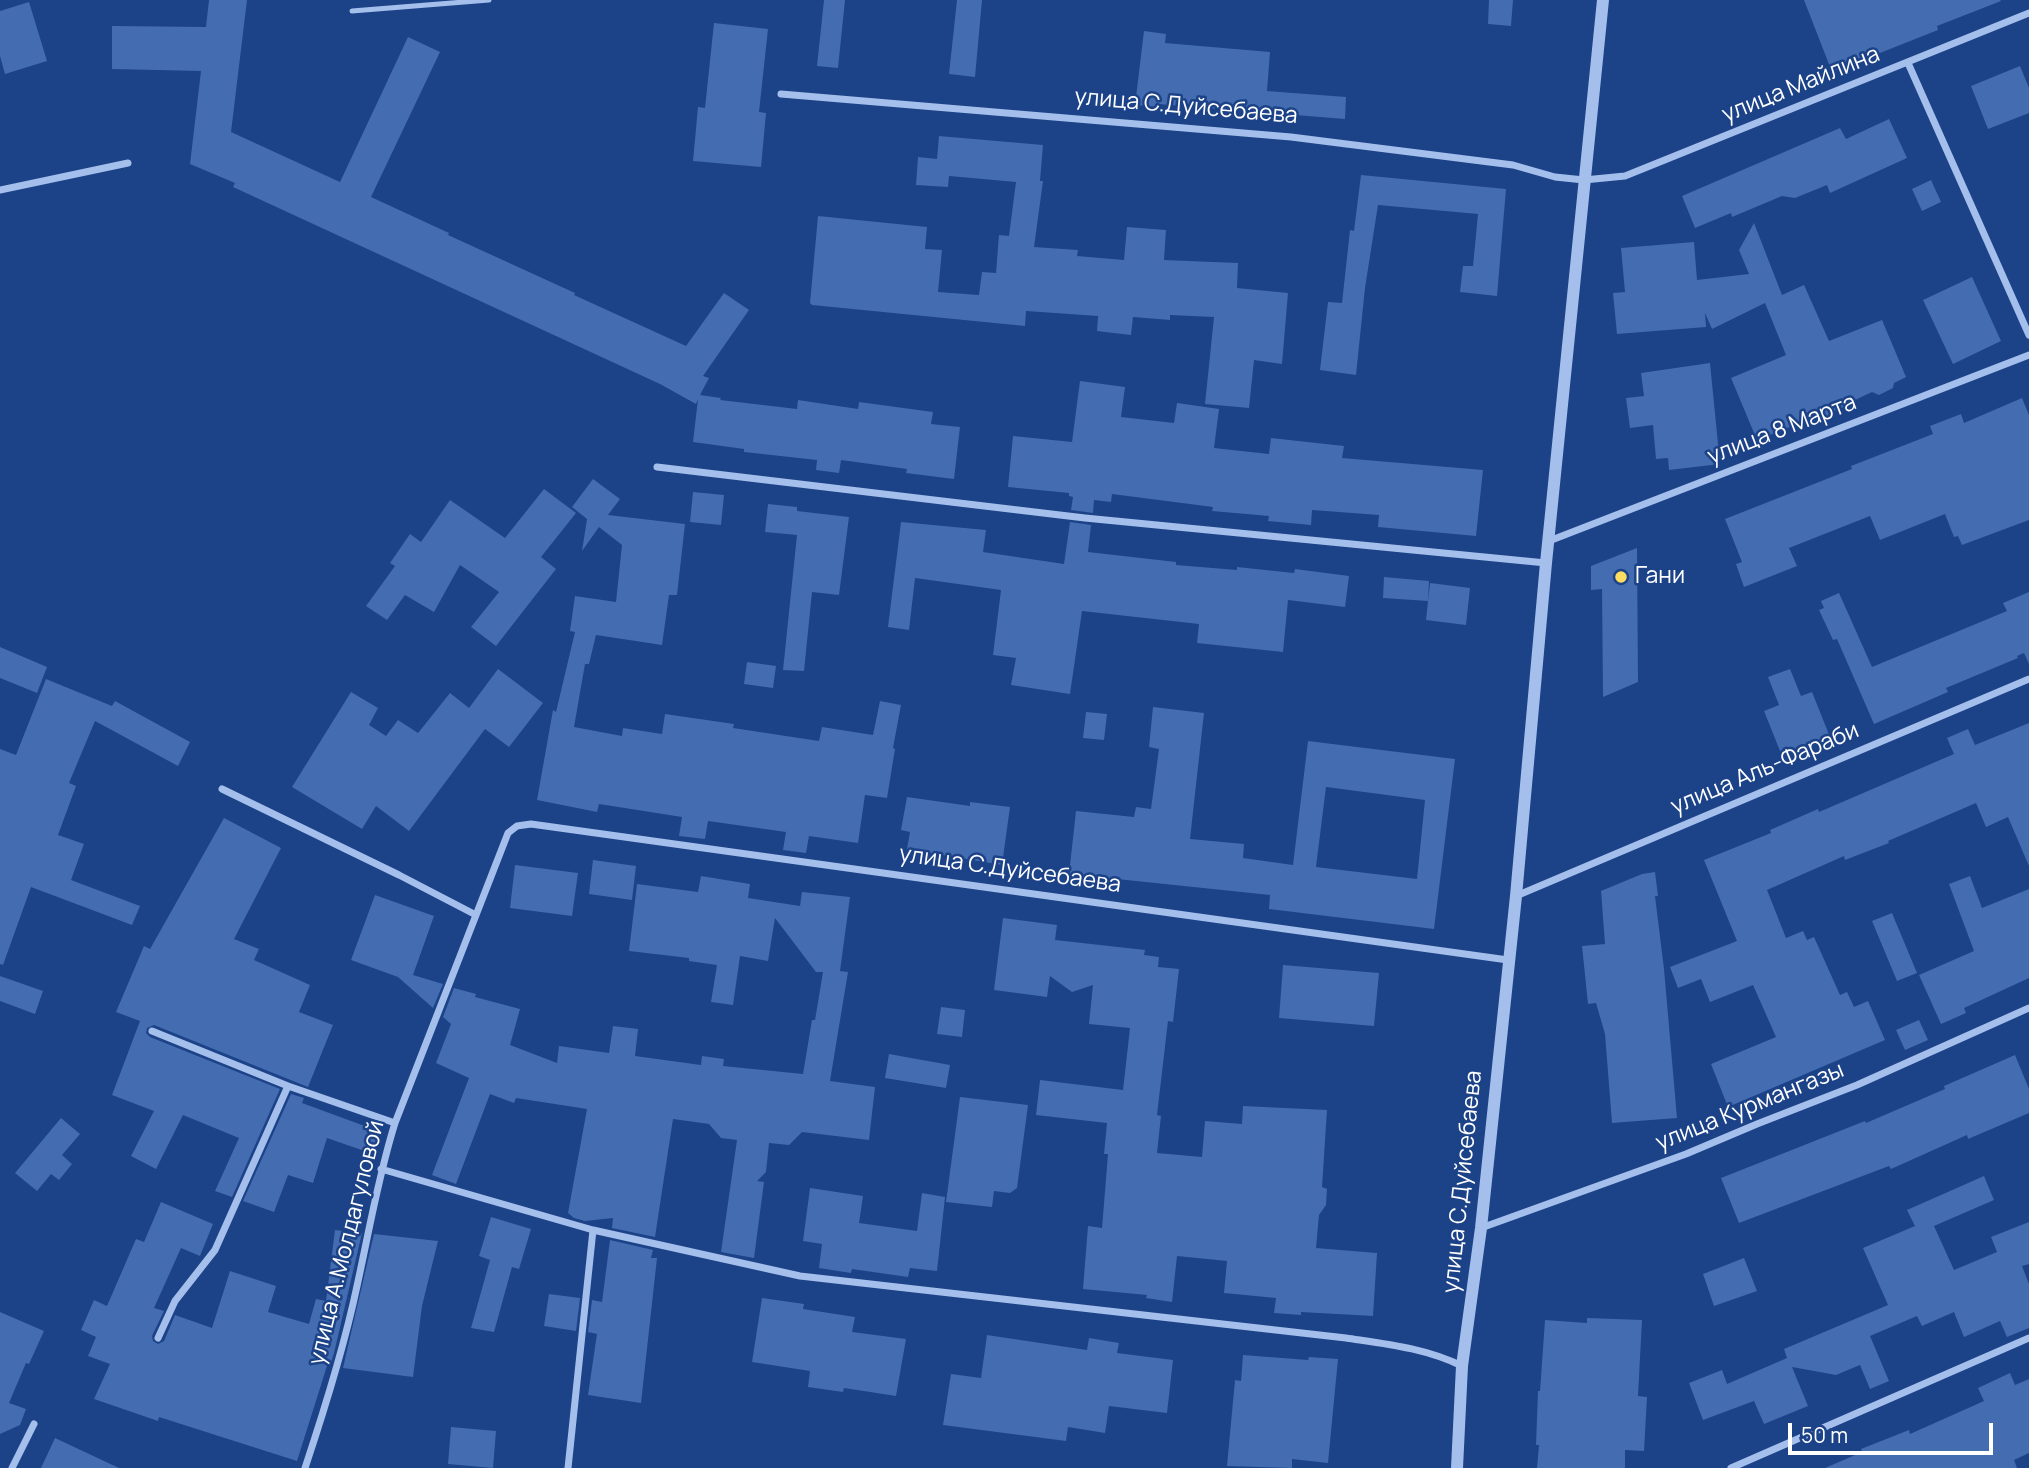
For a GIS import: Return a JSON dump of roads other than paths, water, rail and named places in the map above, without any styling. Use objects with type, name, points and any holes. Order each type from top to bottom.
[{"type":"street","name":"улица С.Дуйсебаева","points":[[1457,1468],[1462,1366],[1481,1228],[1516,896],[1546,563],[1603,0]]},
{"type":"street","name":"улица Майлина","points":[[1584,180],[1625,176],[2029,13]]},
{"type":"street","points":[[1908,63],[2029,335]]},
{"type":"street","name":"улица С.Дуйсебаева","points":[[781,94],[1291,137],[1513,165],[1555,177],[1584,180]]},
{"type":"street","points":[[0,190],[128,163]]},
{"type":"street","name":"улица 8 Марта","points":[[1549,541],[2029,355]]},
{"type":"street","points":[[657,467],[1085,517],[1546,563]]},
{"type":"street","name":"улица Аль-Фараби","points":[[1516,896],[2029,679]]},
{"type":"street","points":[[222,789],[399,874],[476,915]]},
{"type":"street","name":"улица С.Дуйсебаева","points":[[508,833],[517,826],[531,824],[1508,960]]},
{"type":"street","name":"улица А.Молдагуловой","points":[[305,1468],[334,1380],[357,1288],[381,1169],[395,1124],[508,833]]},
{"type":"street","name":"улица Курмангазы","points":[[1481,1228],[1686,1154],[1857,1085],[2029,1009]]},
{"type":"street","points":[[152,1031],[288,1086],[395,1124]]},
{"type":"street","points":[[158,1338],[175,1301],[215,1250],[288,1086]]},
{"type":"street","points":[[381,1169],[593,1230],[800,1276],[1346,1338],[1437,1354],[1462,1366]]},
{"type":"street","points":[[568,1468],[593,1230]]},
{"type":"street","points":[[1731,1468],[2029,1338]]},
{"type":"street","points":[[12,1468],[34,1424]]},
{"type":"lane","points":[[352,11],[488,0]]},
{"type":"place","name":"Гани","points":[[1621,577]]}]
